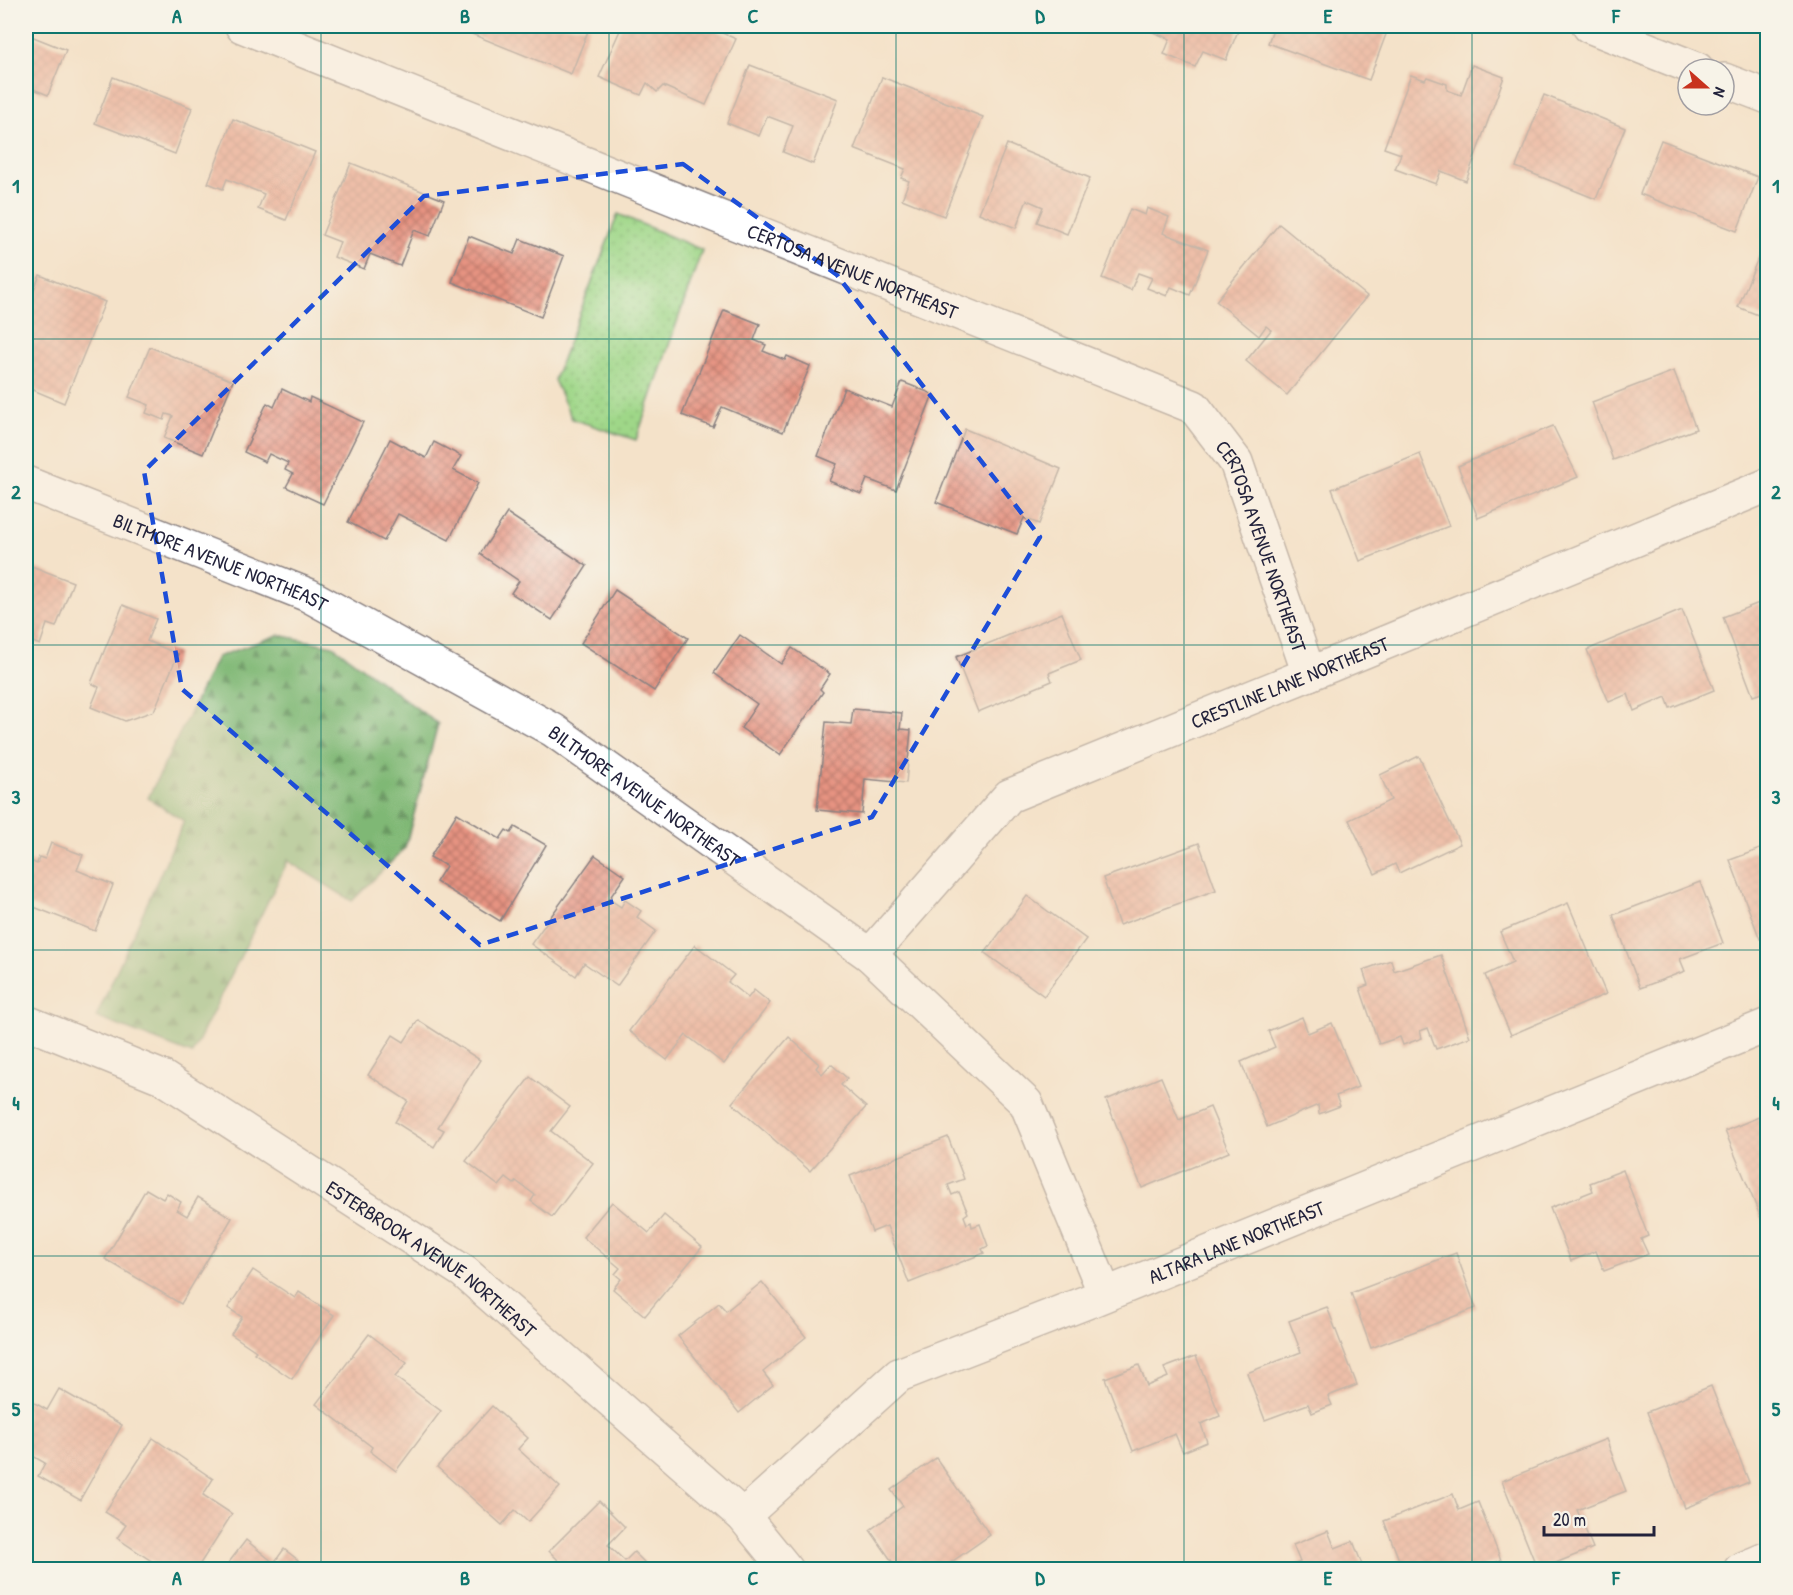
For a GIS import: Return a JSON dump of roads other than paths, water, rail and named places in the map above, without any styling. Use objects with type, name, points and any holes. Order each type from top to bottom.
[{"type":"street","name":"CERTOSA AVENUE NORTHEAST","points":[[242,26],[1194,407],[1236,462],[1309,674]]},
{"type":"street","points":[[1588,26],[1676,61]]},
{"type":"street","points":[[1736,85],[1767,97]]},
{"type":"street","name":"BILTMORE AVENUE NORTHEAST","points":[[26,483],[308,595],[553,730],[870,955],[1026,1103],[1105,1294]]},
{"type":"street","name":"CRESTLINE LANE NORTHEAST","points":[[870,955],[1008,796],[1767,485]]},
{"type":"street","name":"ESTERBROOK AVENUE NORTHEAST","points":[[26,1022],[162,1077],[464,1272],[742,1516],[787,1569]]},
{"type":"street","name":"ALTARA LANE NORTHEAST","points":[[742,1516],[899,1376],[1767,1025]]},
{"type":"street","points":[[1740,1569],[1767,1558]]}]
